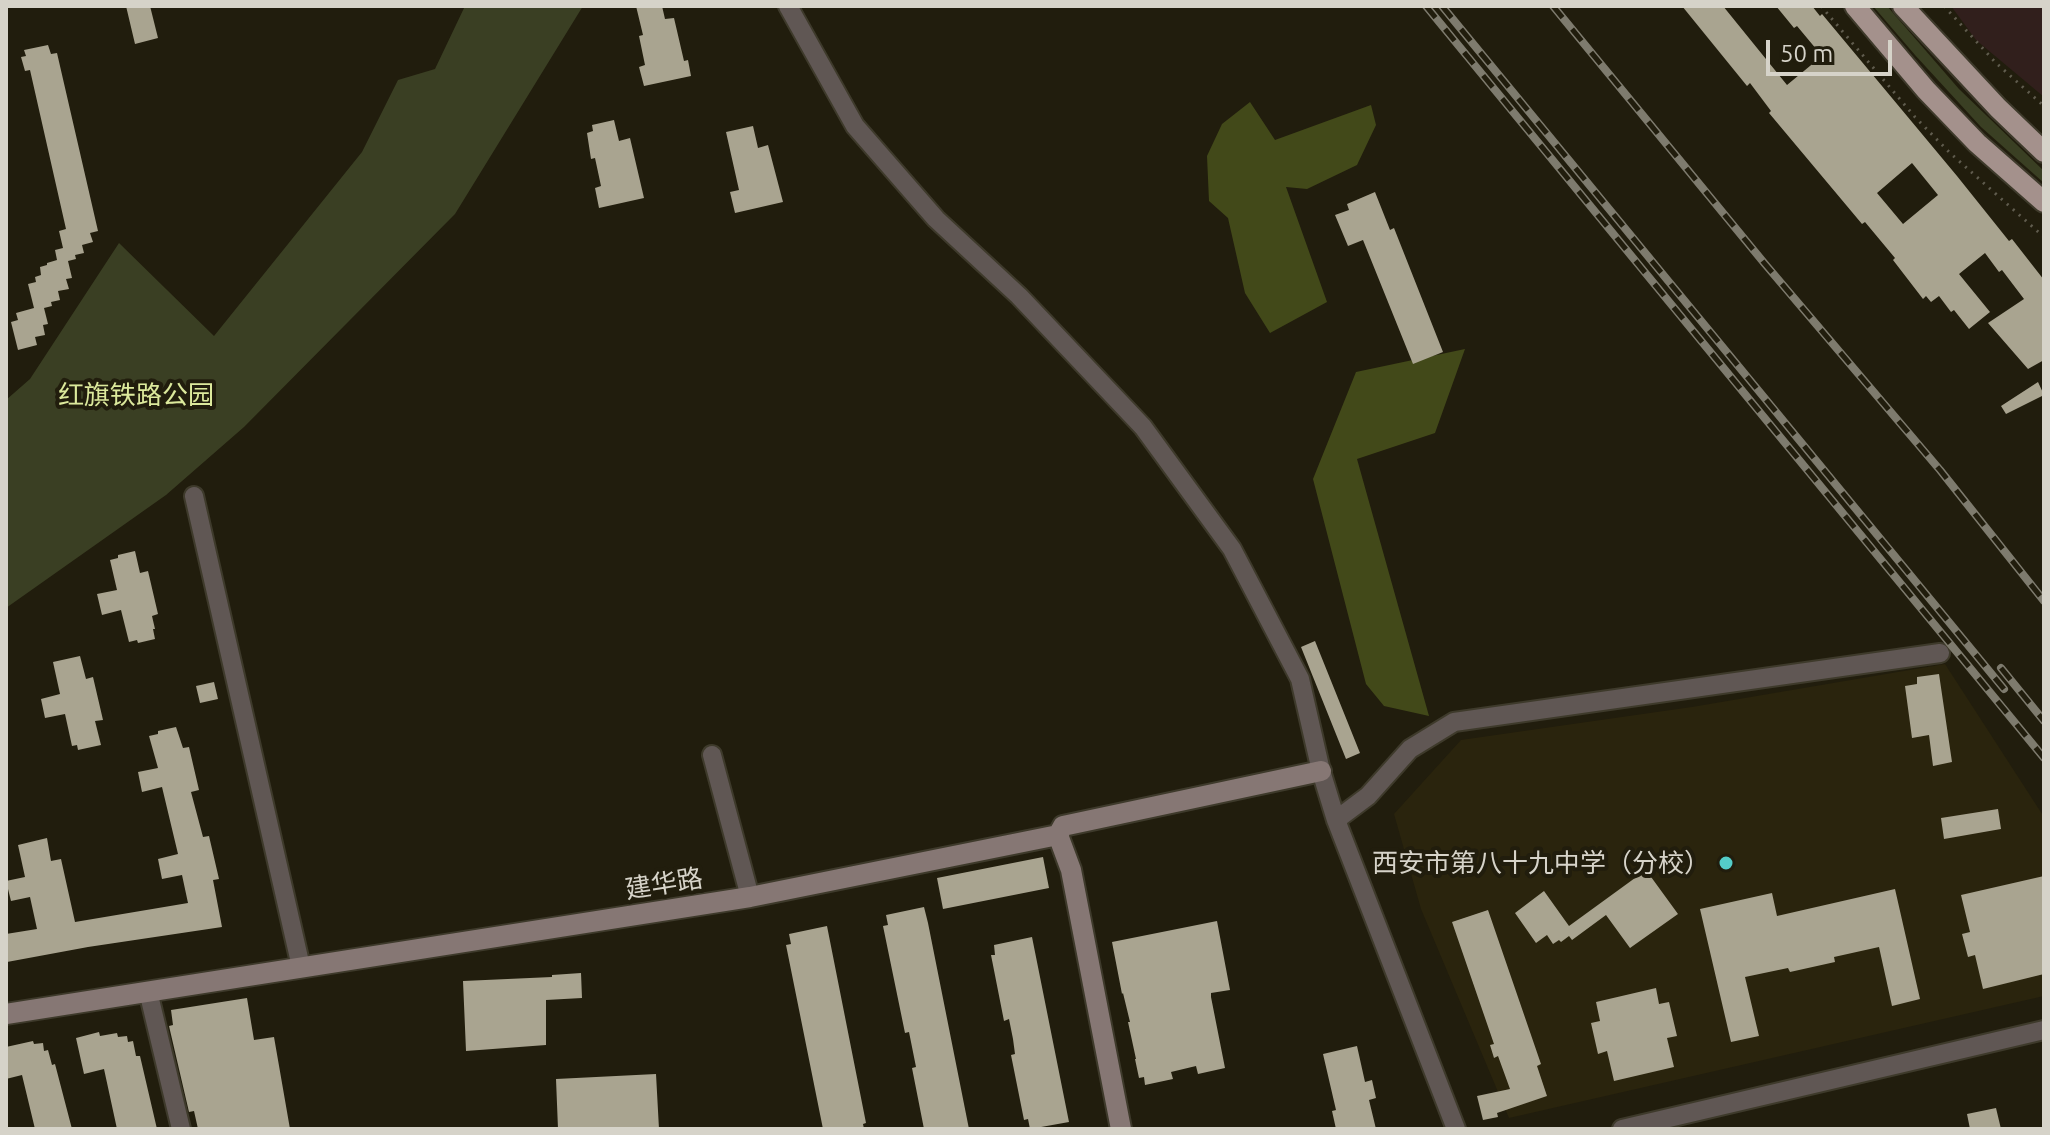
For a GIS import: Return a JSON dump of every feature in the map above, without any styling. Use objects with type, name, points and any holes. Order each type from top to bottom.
[{"type":"main road","points":[[1855,6],[1926,90],[2044,202]]},
{"type":"main road","points":[[1903,6],[1998,108],[2044,152]]},
{"type":"street","points":[[788,6],[855,126],[936,219],[1019,296],[1143,427],[1232,549],[1300,679],[1321,771],[1336,820],[1456,1129]]},
{"type":"street","points":[[194,496],[301,967]]},
{"type":"street","points":[[1336,820],[1368,796],[1410,749],[1454,722],[1940,653]]},
{"type":"street","points":[[712,755],[750,897]]},
{"type":"street","name":"建华路","points":[[6,1014],[750,897],[1058,835],[1063,826],[1321,771]]},
{"type":"street","points":[[1058,835],[1071,870],[1121,1129]]},
{"type":"street","points":[[148,991],[181,1129]]},
{"type":"street","points":[[1622,1129],[2044,1030]]},
{"type":"path","points":[[1821,6],[1915,117],[1950,153],[2044,237]]},
{"type":"path","points":[[1944,6],[1996,63],[2044,106]]},
{"type":"shaded area","points":[[1951,6],[2044,6],[2044,97],[1976,40]]},
{"type":"shaded area","name":"西安市第八十九中学（分校）","points":[[1945,664],[2044,817],[2044,996],[1509,1118],[1421,909],[1394,814],[1461,740],[1692,707]]},
{"type":"green space","name":"红旗铁路公园","points":[[465,6],[583,6],[455,214],[244,427],[166,495],[6,608],[6,400],[30,379],[119,243],[214,336],[362,152],[398,80],[435,69]]},
{"type":"green space","points":[[1873,6],[1887,6],[1959,89],[2044,171],[2044,183],[1981,127]]},
{"type":"green space","points":[[1250,102],[1275,140],[1371,105],[1376,125],[1357,165],[1307,189],[1286,187],[1327,302],[1270,333],[1245,293],[1228,218],[1209,201],[1207,156],[1222,124]]},
{"type":"green space","points":[[1465,349],[1435,433],[1357,459],[1429,716],[1384,706],[1366,684],[1313,479],[1356,372]]},
{"type":"building","points":[[126,6],[150,6],[158,38],[135,44]]},
{"type":"building","points":[[636,6],[662,6],[665,19],[674,18],[684,61],[688,60],[691,76],[644,86],[639,67],[645,65],[639,36],[643,35]]},
{"type":"building","points":[[1682,6],[1723,6],[1787,85],[1822,56],[1776,6],[1812,6],[1820,16],[1822,14],[2044,280],[2044,360],[2028,369],[1988,323],[2024,299],[1985,253],[1959,274],[1990,312],[1969,329],[1939,296],[1931,302],[1926,296],[1923,299],[1893,260],[1895,258],[1865,222],[1862,224],[1769,113],[1771,111],[1750,83],[1747,86]],"holes":[[[1912,163],[1938,195],[1903,224],[1877,193]]]},
{"type":"building","points":[[48,45],[51,54],[57,53],[98,231],[90,233],[93,242],[82,245],[84,253],[68,261],[72,278],[66,279],[69,289],[58,291],[60,300],[44,308],[48,324],[43,325],[45,335],[35,337],[37,345],[18,350],[11,322],[18,320],[16,313],[34,308],[28,284],[36,282],[35,277],[41,275],[40,267],[57,260],[55,250],[63,248],[59,231],[66,229],[30,70],[25,71],[21,57],[26,56],[24,50]]},
{"type":"building","points":[[614,120],[619,141],[630,138],[644,198],[599,208],[595,188],[601,186],[595,158],[591,159],[587,133],[593,131],[592,125]]},
{"type":"building","points":[[753,126],[758,148],[768,145],[783,202],[735,213],[730,192],[739,190],[726,132]]},
{"type":"building","points":[[1375,192],[1390,230],[1394,228],[1443,352],[1413,364],[1363,240],[1348,246],[1335,215],[1349,210],[1347,204]]},
{"type":"building","points":[[2038,382],[2044,395],[2006,414],[2001,406]]},
{"type":"building","points":[[135,551],[140,573],[148,571],[158,614],[152,616],[155,639],[138,643],[137,640],[129,642],[121,610],[102,615],[97,594],[117,590],[110,560]]},
{"type":"building","points":[[1315,641],[1360,753],[1346,759],[1301,647]]},
{"type":"building","points":[[80,656],[86,679],[93,677],[103,720],[95,721],[101,745],[78,750],[77,745],[72,746],[65,714],[45,718],[41,699],[60,694],[53,662]]},
{"type":"building","points":[[1939,674],[1952,762],[1933,766],[1929,735],[1912,738],[1905,686],[1917,684],[1917,677]]},
{"type":"building","points":[[214,682],[218,699],[200,703],[196,686]]},
{"type":"building","points":[[176,727],[183,748],[189,747],[199,790],[191,792],[203,837],[209,836],[219,879],[213,880],[222,927],[7,962],[6,934],[37,929],[30,897],[11,901],[6,881],[25,877],[18,845],[47,838],[51,861],[61,859],[75,922],[188,903],[182,875],[162,879],[158,859],[178,854],[162,787],[142,792],[138,772],[158,768],[149,736]]},
{"type":"building","points":[[1998,809],[2001,829],[1944,839],[1941,818]]},
{"type":"building","points":[[1043,857],[1049,888],[943,909],[937,878]]},
{"type":"building","points":[[1646,870],[1678,914],[1630,948],[1606,915],[1572,940],[1569,936],[1553,944],[1547,935],[1536,943],[1515,913],[1544,891],[1569,926]]},
{"type":"building","points":[[2044,876],[2044,974],[1983,989],[1975,955],[1968,957],[1962,934],[1970,932],[1961,895]]},
{"type":"building","points":[[1895,889],[1920,999],[1892,1006],[1879,947],[1834,957],[1835,962],[1790,972],[1788,968],[1745,977],[1759,1036],[1731,1042],[1700,909],[1772,893],[1777,916]]},
{"type":"building","points":[[924,907],[969,1129],[924,1129],[912,1068],[916,1067],[909,1032],[905,1033],[883,926],[888,925],[886,915]]},
{"type":"building","points":[[1488,910],[1541,1064],[1537,1066],[1547,1096],[1497,1113],[1498,1117],[1483,1120],[1477,1096],[1510,1089],[1498,1056],[1494,1058],[1490,1045],[1494,1044],[1452,922]]},
{"type":"building","points":[[1217,921],[1230,990],[1211,993],[1211,997],[1225,1068],[1198,1074],[1196,1066],[1171,1072],[1173,1079],[1145,1085],[1144,1077],[1139,1078],[1112,942]]},
{"type":"building","points":[[827,926],[866,1123],[863,1124],[864,1129],[823,1129],[786,945],[791,944],[789,934]]},
{"type":"building","points":[[1032,937],[1069,1122],[1030,1129],[1028,1119],[1024,1120],[1011,1055],[1015,1054],[1009,1019],[1004,1021],[991,955],[995,955],[994,945]]},
{"type":"building","points":[[581,973],[582,998],[546,1000],[546,1045],[466,1051],[463,981]]},
{"type":"building","points":[[1656,988],[1659,1004],[1669,1002],[1677,1036],[1667,1038],[1674,1067],[1614,1081],[1607,1051],[1598,1054],[1591,1023],[1600,1021],[1596,1002]]},
{"type":"building","points":[[247,998],[254,1040],[274,1037],[290,1129],[198,1129],[194,1111],[189,1112],[169,1026],[173,1025],[171,1010]]},
{"type":"building","points":[[99,1032],[100,1036],[117,1033],[118,1037],[127,1036],[128,1042],[133,1041],[136,1056],[140,1056],[157,1129],[117,1129],[104,1069],[84,1074],[76,1038]]},
{"type":"building","points":[[33,1041],[34,1044],[43,1043],[52,1065],[55,1064],[72,1129],[35,1129],[22,1075],[6,1079],[6,1047]]},
{"type":"building","points":[[1357,1046],[1365,1082],[1372,1080],[1376,1098],[1369,1100],[1376,1129],[1336,1129],[1332,1111],[1336,1110],[1323,1054]]},
{"type":"building","points":[[656,1074],[659,1129],[558,1129],[556,1079]]},
{"type":"building","points":[[1996,1108],[2001,1129],[1970,1129],[1967,1114]]},
{"type":"railway","points":[[1426,6],[2044,758]]},
{"type":"railway","points":[[1442,6],[2004,689]]},
{"type":"railway","points":[[1553,6],[1765,264],[1940,470],[2044,601]]},
{"type":"railway","points":[[2001,668],[2044,721]]},
{"type":"place","name":"西安市第八十九中学（分校）","points":[[1726,863]]}]
